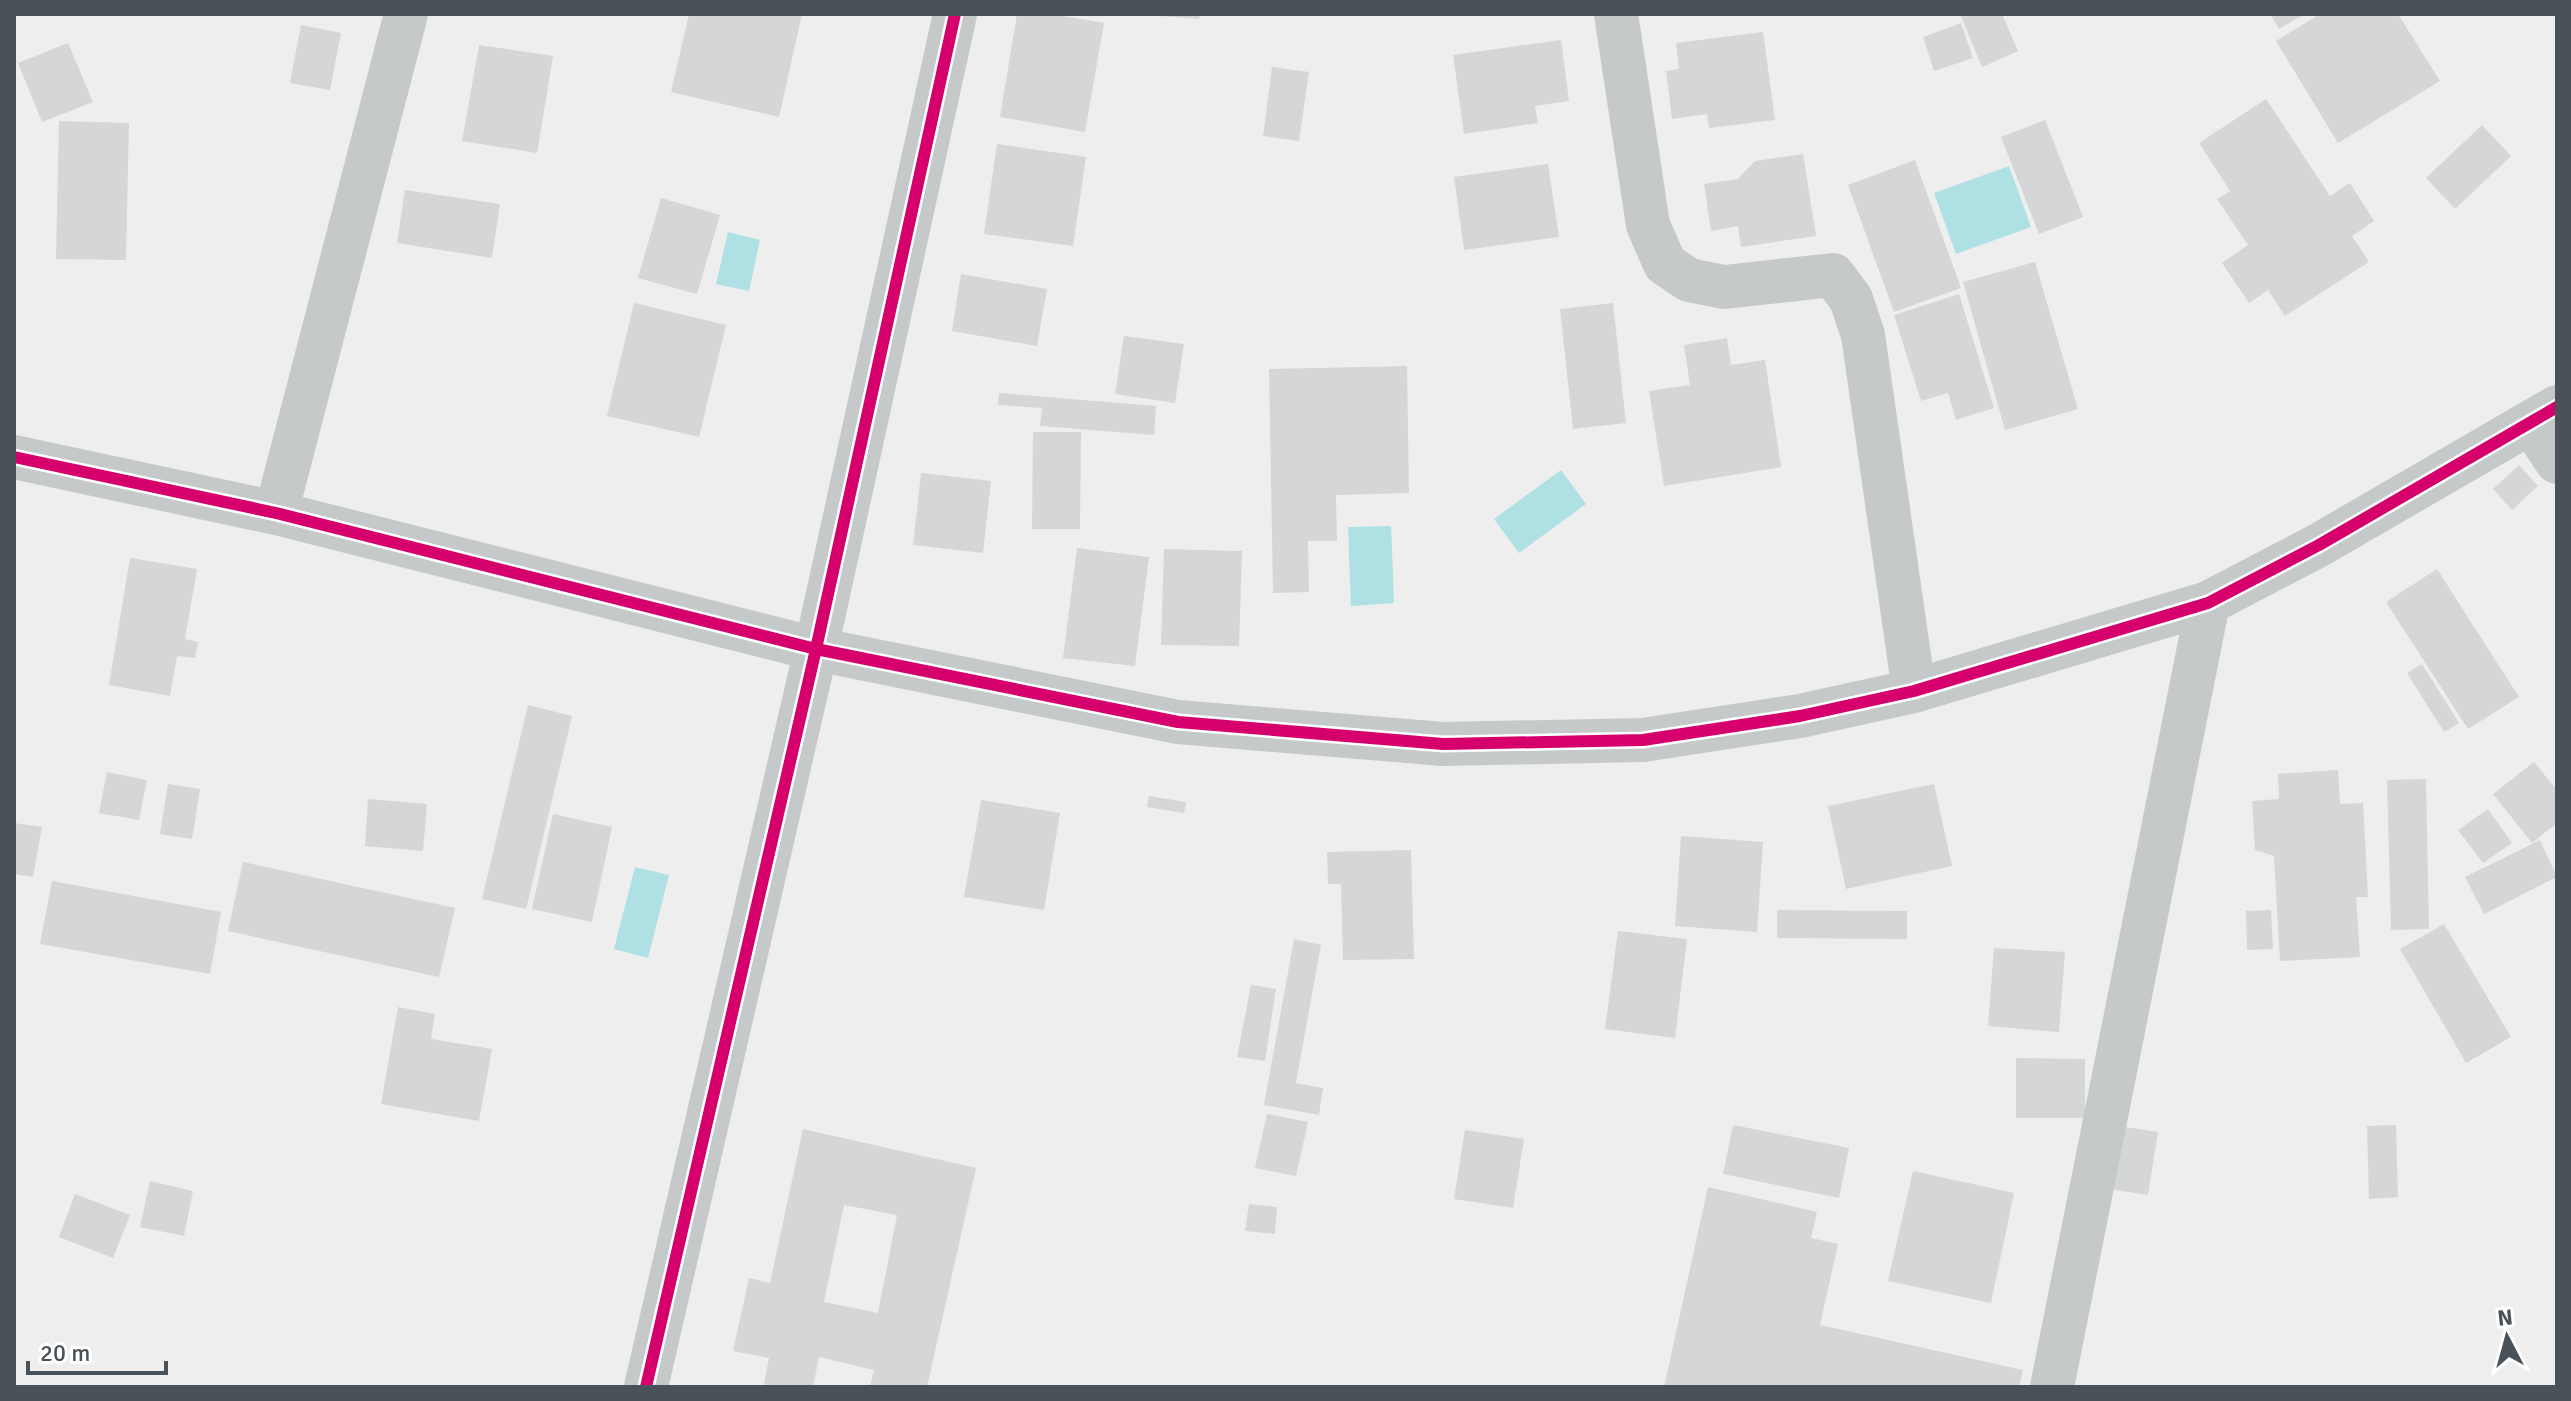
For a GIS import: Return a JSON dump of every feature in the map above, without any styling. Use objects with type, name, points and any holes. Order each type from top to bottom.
[{"type":"street","points":[[276,513],[406,14]]},
{"type":"street","points":[[646,1387],[816,649],[955,14]]},
{"type":"street","points":[[1616,14],[1648,225],[1665,264],[1689,280],[1724,287],[1833,275],[1851,299],[1863,335],[1914,691]]},
{"type":"street","points":[[14,457],[276,513],[816,649],[1178,722],[1443,744],[1643,740],[1800,716],[1914,691],[2208,603],[2319,545],[2544,415],[2557,462]]},
{"type":"street","points":[[2052,1387],[2208,603]]},
{"type":"water","points":[[2009,166],[2031,227],[1956,254],[1934,193]]},
{"type":"water","points":[[728,232],[760,240],[749,291],[716,284]]},
{"type":"water","points":[[1561,470],[1586,504],[1519,553],[1494,519]]},
{"type":"water","points":[[1391,526],[1394,603],[1351,606],[1348,527]]},
{"type":"water","points":[[635,867],[669,875],[648,958],[614,949]]},
{"type":"building","points":[[689,14],[802,14],[779,117],[671,92]]},
{"type":"building","points":[[1017,14],[1051,14],[1104,23],[1085,132],[1000,117]]},
{"type":"building","points":[[1161,14],[1200,14],[1199,19]]},
{"type":"building","points":[[1960,14],[2002,14],[2018,51],[1982,67]]},
{"type":"building","points":[[2270,14],[2305,14],[2279,29]]},
{"type":"building","points":[[2320,14],[2398,14],[2440,81],[2338,143],[2276,41]]},
{"type":"building","points":[[1961,23],[1973,58],[1934,71],[1923,37]]},
{"type":"building","points":[[301,25],[341,33],[330,90],[290,83]]},
{"type":"building","points":[[1763,32],[1775,120],[1709,128],[1707,114],[1672,119],[1666,71],[1679,69],[1676,43]]},
{"type":"building","points":[[1561,40],[1569,101],[1535,106],[1538,123],[1464,134],[1453,55]]},
{"type":"building","points":[[68,43],[93,102],[42,122],[18,63]]},
{"type":"building","points":[[479,45],[553,56],[537,153],[462,141]]},
{"type":"building","points":[[1272,67],[1309,72],[1299,141],[1263,136]]},
{"type":"building","points":[[2266,99],[2330,196],[2350,183],[2374,221],[2352,236],[2369,262],[2285,316],[2268,290],[2249,303],[2222,263],[2248,245],[2217,199],[2230,191],[2199,143]]},
{"type":"building","points":[[2045,120],[2083,217],[2039,234],[2001,137]]},
{"type":"building","points":[[59,121],[129,123],[126,260],[56,259]]},
{"type":"building","points":[[2482,125],[2511,156],[2455,209],[2426,178]]},
{"type":"building","points":[[997,144],[1086,157],[1073,246],[984,234]]},
{"type":"building","points":[[1803,154],[1816,236],[1741,247],[1738,226],[1711,231],[1704,184],[1738,179],[1755,161]]},
{"type":"building","points":[[1915,160],[1961,288],[1894,312],[1848,185]]},
{"type":"building","points":[[1548,164],[1559,237],[1464,250],[1454,177]]},
{"type":"building","points":[[405,190],[500,204],[492,258],[397,243]]},
{"type":"building","points":[[661,198],[720,215],[697,294],[638,278]]},
{"type":"building","points":[[2035,262],[2078,409],[2005,430],[1963,282]]},
{"type":"building","points":[[961,274],[1047,289],[1037,346],[952,331]]},
{"type":"building","points":[[1959,294],[1994,408],[1956,420],[1948,393],[1921,401],[1894,315]]},
{"type":"building","points":[[634,303],[726,325],[699,437],[607,416]]},
{"type":"building","points":[[1613,303],[1626,423],[1573,429],[1560,309]]},
{"type":"building","points":[[1124,336],[1184,344],[1175,403],[1115,394]]},
{"type":"building","points":[[1727,338],[1731,365],[1765,360],[1781,467],[1664,486],[1649,391],[1690,385],[1684,345]]},
{"type":"building","points":[[1407,366],[1409,493],[1336,495],[1337,541],[1308,541],[1309,592],[1273,593],[1269,369]]},
{"type":"building","points":[[999,393],[1156,406],[1154,435],[1040,426],[1042,408],[998,405]]},
{"type":"building","points":[[1033,432],[1081,432],[1080,529],[1032,529]]},
{"type":"building","points":[[2519,465],[2538,486],[2512,510],[2493,489]]},
{"type":"building","points":[[921,473],[991,481],[983,553],[913,545]]},
{"type":"building","points":[[1077,548],[1149,557],[1135,666],[1063,658]]},
{"type":"building","points":[[1164,549],[1242,551],[1239,646],[1161,645]]},
{"type":"building","points":[[130,558],[197,569],[185,639],[198,642],[195,658],[177,656],[170,696],[109,685]]},
{"type":"building","points":[[2437,569],[2519,697],[2468,729],[2386,602]]},
{"type":"building","points":[[2422,664],[2459,723],[2444,732],[2407,673]]},
{"type":"building","points":[[528,705],[572,716],[526,909],[482,899]]},
{"type":"building","points":[[2534,762],[2557,790],[2557,823],[2532,843],[2493,794]]},
{"type":"building","points":[[2338,770],[2340,804],[2363,803],[2368,897],[2356,897],[2360,957],[2280,961],[2274,856],[2255,850],[2252,801],[2279,799],[2278,774]]},
{"type":"building","points":[[107,772],[147,780],[139,820],[99,813]]},
{"type":"building","points":[[2426,779],[2429,929],[2391,930],[2387,780]]},
{"type":"building","points":[[168,784],[200,789],[192,839],[160,834]]},
{"type":"building","points":[[1934,784],[1952,866],[1846,889],[1828,806]]},
{"type":"building","points":[[1149,796],[1186,802],[1184,813],[1147,807]]},
{"type":"building","points":[[368,799],[427,804],[423,851],[365,846]]},
{"type":"building","points":[[981,800],[1060,813],[1044,910],[964,897]]},
{"type":"building","points":[[2488,809],[2512,843],[2483,863],[2458,830]]},
{"type":"building","points":[[553,814],[612,827],[592,922],[532,909]]},
{"type":"building","points":[[14,823],[42,827],[33,877],[14,874]]},
{"type":"building","points":[[1681,836],[1763,842],[1757,932],[1675,926]]},
{"type":"building","points":[[2540,840],[2557,877],[2484,914],[2465,877]]},
{"type":"building","points":[[1411,850],[1414,959],[1343,960],[1341,884],[1328,884],[1327,852]]},
{"type":"building","points":[[243,862],[455,908],[439,977],[228,931]]},
{"type":"building","points":[[52,881],[221,912],[210,974],[40,944]]},
{"type":"building","points":[[1777,910],[1907,911],[1907,939],[1777,938]]},
{"type":"building","points":[[2271,910],[2273,949],[2247,950],[2246,911]]},
{"type":"building","points":[[2444,924],[2511,1037],[2466,1063],[2400,949]]},
{"type":"building","points":[[1618,931],[1687,939],[1675,1038],[1605,1029]]},
{"type":"building","points":[[1294,939],[1321,945],[1296,1083],[1323,1088],[1319,1115],[1264,1105]]},
{"type":"building","points":[[1994,948],[2065,952],[2059,1032],[1988,1026]]},
{"type":"building","points":[[1251,985],[1276,989],[1265,1061],[1237,1057]]},
{"type":"building","points":[[398,1007],[435,1014],[431,1039],[492,1049],[479,1121],[381,1104]]},
{"type":"building","points":[[2016,1058],[2085,1059],[2085,1118],[2016,1118]]},
{"type":"building","points":[[1267,1114],[1308,1122],[1296,1176],[1255,1168]]},
{"type":"building","points":[[1733,1125],[1849,1148],[1839,1198],[1723,1174]]},
{"type":"building","points":[[2396,1125],[2398,1197],[2369,1199],[2367,1126]]},
{"type":"building","points":[[2119,1126],[2158,1132],[2148,1195],[2109,1189]]},
{"type":"building","points":[[803,1129],[976,1168],[927,1387],[870,1387],[874,1370],[819,1357],[813,1387],[764,1384],[769,1358],[733,1351],[749,1278],[770,1283]],"holes":[[[844,1205],[897,1215],[878,1313],[824,1302]]]},
{"type":"building","points":[[1465,1130],[1524,1139],[1513,1208],[1454,1199]]},
{"type":"building","points":[[1913,1171],[2014,1193],[1991,1303],[1888,1281]]},
{"type":"building","points":[[150,1181],[193,1191],[184,1236],[140,1227]]},
{"type":"building","points":[[1708,1187],[1817,1212],[1811,1238],[1838,1244],[1820,1325],[2023,1370],[2019,1387],[1664,1387]]},
{"type":"building","points":[[75,1194],[130,1215],[113,1258],[59,1237]]},
{"type":"building","points":[[1249,1204],[1277,1207],[1275,1234],[1245,1231]]},
{"type":"cycle path","points":[[646,1387],[816,649],[955,14]]},
{"type":"cycle path","points":[[14,457],[276,513],[816,649],[1178,722],[1443,744],[1643,740],[1800,716],[1914,691],[2208,603],[2319,545],[2557,407]]}]
